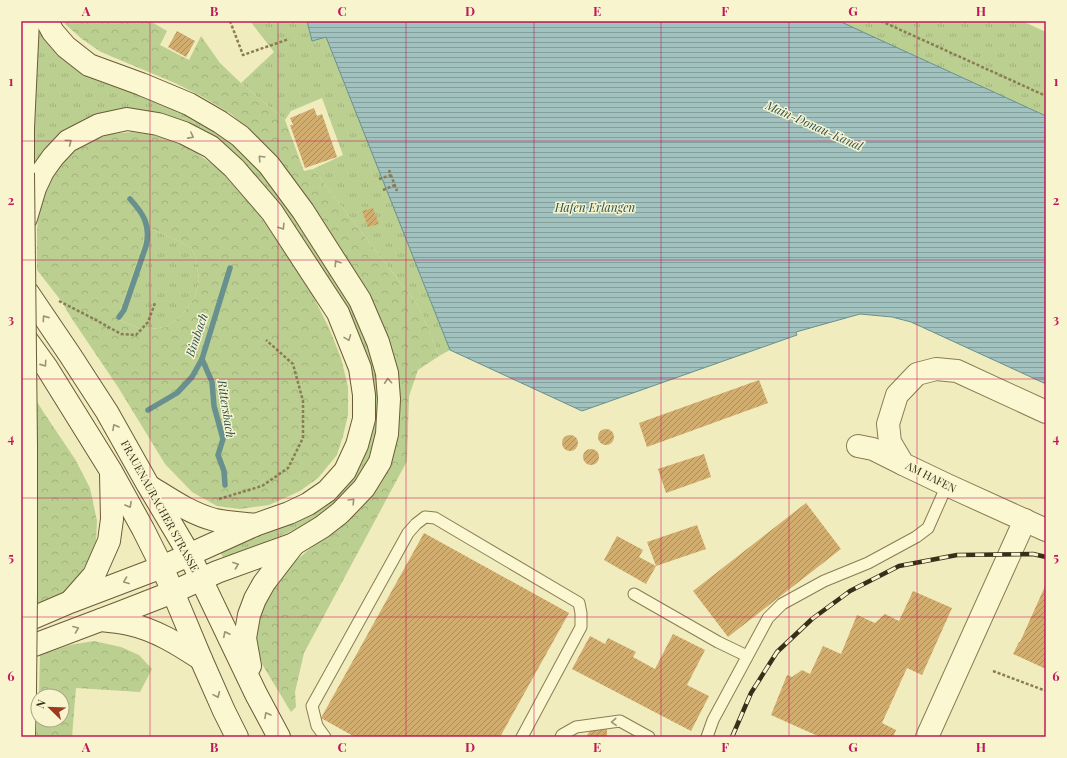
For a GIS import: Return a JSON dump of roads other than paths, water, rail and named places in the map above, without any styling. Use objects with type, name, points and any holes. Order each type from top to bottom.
[{"type":"main road","points":[[24,737],[26,445],[24,225],[33,172],[23,128],[28,21]]},
{"type":"main road","points":[[21,622],[70,602],[294,544],[322,527],[340,513],[364,488],[380,462],[387,434],[389,399],[387,373],[378,342],[360,300],[303,211],[269,166],[240,136],[220,122],[189,104],[89,65],[66,47],[52,32],[47,21]]},
{"type":"main road","points":[[21,650],[119,613],[255,525],[308,504],[327,491],[345,470],[358,445],[364,419],[364,395],[360,368],[338,313],[272,212],[234,168],[211,147],[184,132],[158,124],[127,119],[99,125],[68,141],[53,157],[33,172]]},
{"type":"main road","name":"FRAUENAURACHER STRASSE","points":[[24,290],[70,355],[107,412],[148,485],[181,573],[201,659],[237,737]]},
{"type":"main road","name":"FRAUENAURACHER STRASSE","points":[[21,332],[47,368],[111,471],[143,529],[181,573],[256,694],[279,737]]},
{"type":"main road","name":"AM HAFEN","points":[[1046,412],[958,371],[936,369],[917,374],[897,395],[888,424],[890,442],[903,464],[947,486],[1046,530]]},
{"type":"main road","points":[[858,446],[873,449],[903,464]]},
{"type":"main road","points":[[70,602],[94,575],[109,541],[112,519],[111,471]]},
{"type":"main road","points":[[148,485],[177,504],[196,513],[217,520],[255,525]]},
{"type":"main road","points":[[927,737],[1025,520]]},
{"type":"main road","points":[[256,694],[245,638],[249,615],[255,599],[264,583],[294,544]]},
{"type":"main road","points":[[100,620],[129,624],[148,630],[178,644],[201,659]]},
{"type":"lane","points":[[707,737],[713,720],[768,618],[782,604],[824,581],[868,563],[916,537],[928,528],[947,486]]},
{"type":"lane","points":[[325,737],[317,726],[312,706],[408,533],[416,524],[425,518],[435,518],[579,603],[581,627],[522,737]]},
{"type":"lane","points":[[634,594],[718,642],[747,656]]},
{"type":"lane","points":[[561,737],[576,727],[620,721],[649,737]]},
{"type":"water","name":"Hafen Erlangen","points":[[307,21],[839,21],[1046,116],[1046,384],[911,322],[892,317],[860,314],[796,332],[797,335],[582,411],[450,350],[326,37],[312,41]]},
{"type":"waterway","points":[[119,317],[124,310],[146,246],[147,239],[147,226],[145,220],[139,209],[130,199]]},
{"type":"waterway","name":"Bimbach","points":[[148,410],[177,393],[192,377],[202,359],[230,268]]},
{"type":"waterway","name":"Rittersbach","points":[[202,359],[212,382],[214,406],[223,439],[218,455],[224,471],[225,485]]},
{"type":"railway","points":[[732,737],[751,693],[777,652],[812,619],[850,591],[899,566],[957,555],[1033,554],[1046,557]]},
{"type":"water label","name":"Main-Donau-Kanal","points":[[814,126]]}]
